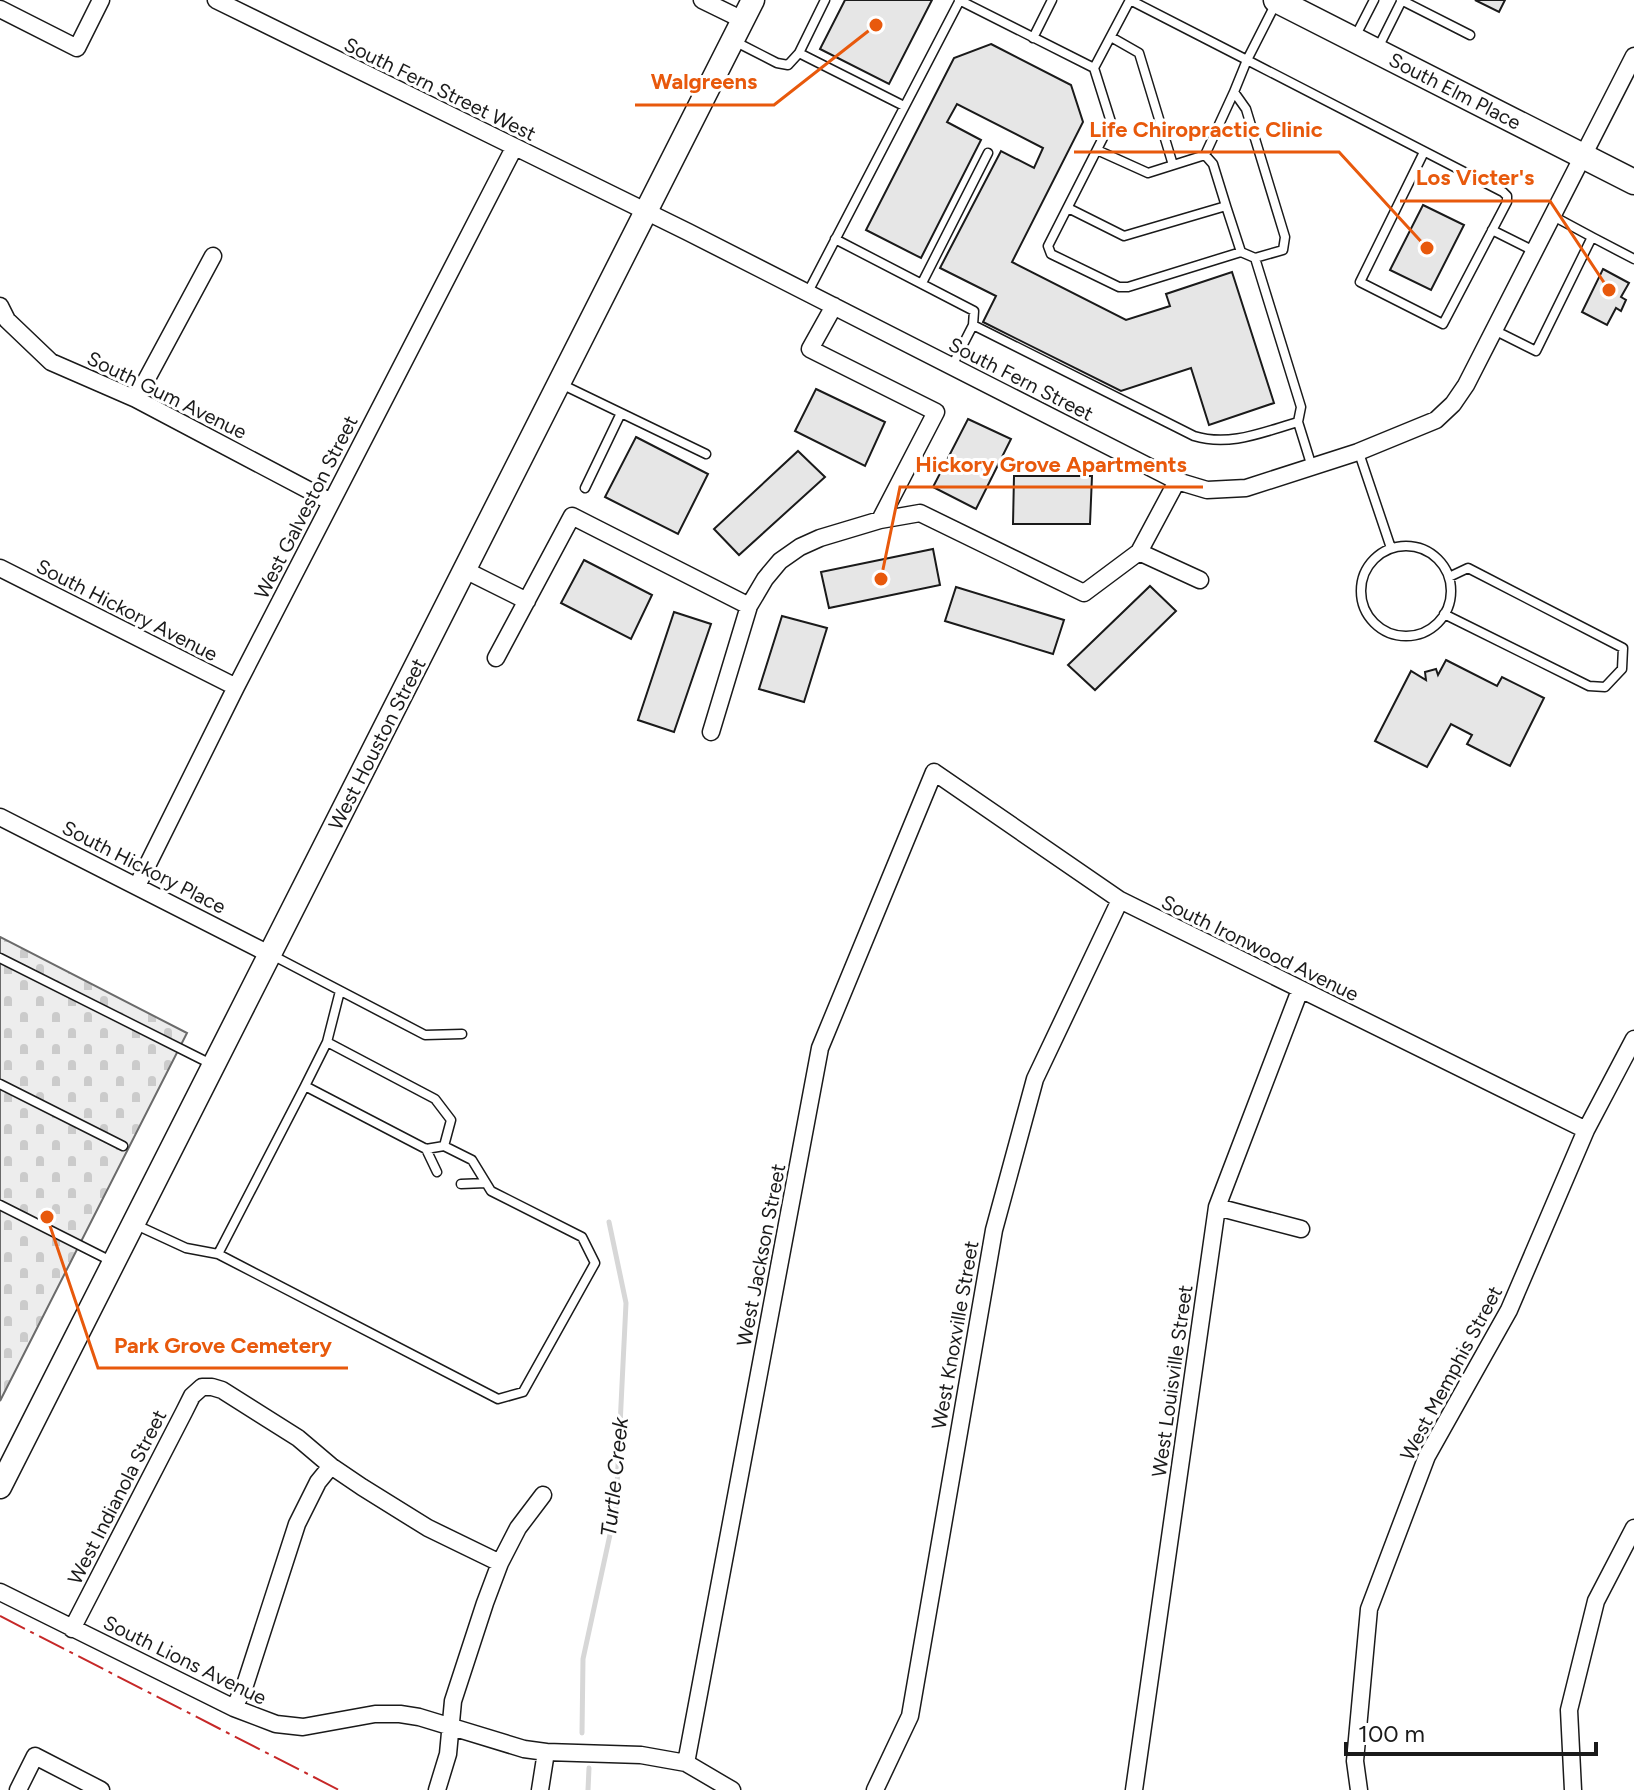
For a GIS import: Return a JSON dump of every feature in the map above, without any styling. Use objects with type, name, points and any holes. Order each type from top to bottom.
[{"type":"main road","name":"West Houston Street","points":[[0,1487],[753,0]]},
{"type":"main road","name":"South Elm Place","points":[[1277,0],[1634,182]]},
{"type":"street","points":[[0,9],[77,48],[101,0]]},
{"type":"street","name":"South Fern Street West","points":[[216,0],[647,212]]},
{"type":"street","points":[[702,0],[738,30]]},
{"type":"street","points":[[1494,330],[1634,56]]},
{"type":"street","name":"West Galveston Street","points":[[137,886],[514,148]]},
{"type":"street","name":"South Fern Street","points":[[647,212],[1177,481],[1207,490],[1246,488],[1358,452],[1436,420],[1453,404],[1466,385],[1494,330]]},
{"type":"street","points":[[136,399],[213,256]]},
{"type":"street","name":"South Gum Avenue","points":[[0,306],[7,320],[51,362],[136,399],[331,502]]},
{"type":"street","points":[[834,306],[810,349],[936,412],[880,520]]},
{"type":"street","points":[[711,732],[749,606],[780,561],[800,547],[880,520],[920,513],[1084,593],[1139,552],[1177,481]]},
{"type":"street","points":[[496,658],[572,516],[749,606]]},
{"type":"street","points":[[1139,552],[1200,580]]},
{"type":"street","name":"South Hickory Avenue","points":[[0,568],[236,687]]},
{"type":"street","points":[[465,570],[527,601]]},
{"type":"street","name":"South Ironwood Avenue","points":[[934,772],[1120,900],[1586,1130]]},
{"type":"street","name":"West Jackson Street","points":[[686,1763],[820,1048],[934,772]]},
{"type":"street","name":"South Hickory Place","points":[[0,817],[269,954]]},
{"type":"street","name":"West Knoxville Street","points":[[875,1790],[910,1716],[994,1230],[1035,1079],[1120,900]]},
{"type":"street","name":"West Louisville Street","points":[[1134,1790],[1217,1207],[1300,990]]},
{"type":"street","name":"West Memphis Street","points":[[1359,1790],[1355,1761],[1369,1609],[1427,1456],[1509,1310],[1586,1130],[1634,1039]]},
{"type":"street","points":[[1217,1207],[1301,1229]]},
{"type":"street","name":"West Indianola Street","points":[[72,1629],[192,1396],[202,1387],[222,1390],[266,1416],[331,1466]]},
{"type":"street","points":[[234,1708],[245,1685],[297,1524],[318,1482],[331,1466],[428,1528],[500,1563]]},
{"type":"street","points":[[437,1790],[448,1754],[453,1701],[500,1563],[518,1528],[543,1495]]},
{"type":"street","points":[[1573,1790],[1569,1710],[1596,1601],[1634,1528]]},
{"type":"street","name":"South Lions Avenue","points":[[0,1592],[266,1721],[303,1727],[387,1714],[419,1717],[524,1749],[641,1755],[686,1763],[732,1790]]},
{"type":"street","points":[[540,1790],[546,1752]]},
{"type":"street","points":[[18,1790],[35,1756],[101,1790]]},
{"type":"lane","points":[[738,30],[777,63],[788,65],[799,53],[825,0]]},
{"type":"lane","points":[[808,292],[960,0],[1094,68]]},
{"type":"lane","points":[[1033,38],[1052,0]]},
{"type":"lane","points":[[1234,92],[1246,109],[1285,237],[1283,250],[1255,258],[1241,252],[1128,287],[1119,287],[1051,254],[1048,246],[1111,122],[1094,68],[1130,0],[1424,152],[1507,196],[1507,202],[1443,324],[1360,282],[1424,152]]},
{"type":"lane","points":[[1097,150],[1148,173],[1205,155],[1277,0]]},
{"type":"lane","points":[[1354,39],[1374,0]]},
{"type":"lane","points":[[1377,51],[1402,0],[1470,35]]},
{"type":"lane","points":[[1111,37],[1139,53],[1173,165]]},
{"type":"lane","points":[[799,53],[904,106]]},
{"type":"lane","points":[[922,283],[988,153]]},
{"type":"lane","points":[[1205,155],[1213,164],[1241,252]]},
{"type":"lane","points":[[1068,208],[1124,236],[1226,206]]},
{"type":"lane","points":[[1552,215],[1634,259]]},
{"type":"lane","points":[[1492,230],[1534,251]]},
{"type":"lane","points":[[1494,330],[1536,351],[1592,237]]},
{"type":"lane","points":[[835,239],[974,311],[973,325],[952,366]]},
{"type":"lane","points":[[1255,258],[1301,407],[1298,422],[1312,467]]},
{"type":"lane","points":[[973,325],[1194,436],[1212,442],[1229,441],[1298,422]]},
{"type":"lane","points":[[560,383],[706,454]]},
{"type":"lane","points":[[585,488],[621,413]]},
{"type":"lane","points":[[1358,452],[1391,548]]},
{"type":"lane","points":[[1391,548],[1419,548],[1432,554],[1443,564],[1449,577],[1451,592],[1444,614],[1431,629],[1418,635],[1403,637],[1388,633],[1375,625],[1365,612],[1361,582],[1377,556],[1391,548]]},
{"type":"lane","points":[[1444,614],[1589,686],[1605,687],[1622,669],[1623,648],[1468,568],[1449,577]]},
{"type":"lane","points":[[269,954],[425,1035],[462,1034]]},
{"type":"lane","points":[[0,958],[213,1065]]},
{"type":"lane","points":[[218,1254],[327,1042],[340,991]]},
{"type":"lane","points":[[327,1042],[435,1099],[451,1120],[444,1146]]},
{"type":"lane","points":[[0,1084],[123,1146]]},
{"type":"lane","points":[[305,1086],[426,1149],[437,1172]]},
{"type":"lane","points":[[133,1224],[186,1248],[218,1254],[498,1399],[523,1392],[595,1263],[582,1237],[491,1191],[472,1160],[444,1146],[426,1149]]},
{"type":"lane","points":[[461,1184],[486,1183]]},
{"type":"lane","points":[[0,1205],[114,1262]]},
{"type":"green space","points":[[0,937],[187,1033],[0,1401]]},
{"type":"building","points":[[845,0],[932,0],[889,84],[820,49]]},
{"type":"building","points":[[1475,0],[1505,0],[1499,12]]},
{"type":"building","points":[[991,44],[1071,85],[1083,122],[1012,262],[1126,320],[1170,306],[1166,294],[1232,272],[1274,403],[1209,425],[1191,368],[1121,391],[983,322],[996,296],[940,268],[1001,151],[1034,168],[1043,148],[957,104],[947,122],[981,140],[921,258],[866,230],[954,58]]},
{"type":"building","points":[[1423,205],[1464,225],[1431,290],[1390,270]]},
{"type":"building","points":[[1603,269],[1629,283],[1621,297],[1626,300],[1621,311],[1616,308],[1607,325],[1582,312]]},
{"type":"building","points":[[816,389],[885,422],[865,466],[795,431]]},
{"type":"building","points":[[968,419],[1011,439],[976,509],[933,487]]},
{"type":"building","points":[[636,437],[708,474],[678,534],[605,497]]},
{"type":"building","points":[[798,451],[825,477],[739,555],[714,529]]},
{"type":"building","points":[[1014,476],[1092,476],[1090,524],[1013,524]]},
{"type":"building","points":[[933,549],[940,585],[829,608],[821,572]]},
{"type":"building","points":[[584,560],[652,595],[631,639],[561,603]]},
{"type":"building","points":[[1150,586],[1176,611],[1095,690],[1068,665]]},
{"type":"building","points":[[956,587],[1064,620],[1053,654],[945,621]]},
{"type":"building","points":[[674,612],[711,624],[674,732],[638,720]]},
{"type":"building","points":[[782,616],[827,628],[804,702],[759,689]]},
{"type":"building","points":[[1446,660],[1497,686],[1502,677],[1544,698],[1510,766],[1467,744],[1472,735],[1451,724],[1427,767],[1375,741],[1411,671],[1426,680],[1425,672],[1436,669],[1438,675]]},
{"type":"waterway","name":"Turtle Creek","points":[[582,1733],[583,1659],[616,1507],[626,1303],[609,1222]]},
{"type":"waterway","name":"Turtle Creek","points":[[588,1790],[589,1768]]},
{"type":"power","points":[[0,1616],[339,1790]]},
{"type":"place","name":"Walgreens","points":[[876,25]]},
{"type":"place","name":"Life Chiropractic Clinic","points":[[1427,248]]},
{"type":"place","name":"Los Victer's","points":[[1609,290]]},
{"type":"place","name":"Hickory Grove Apartments","points":[[881,579]]},
{"type":"place","name":"Park Grove Cemetery","points":[[47,1217]]}]
